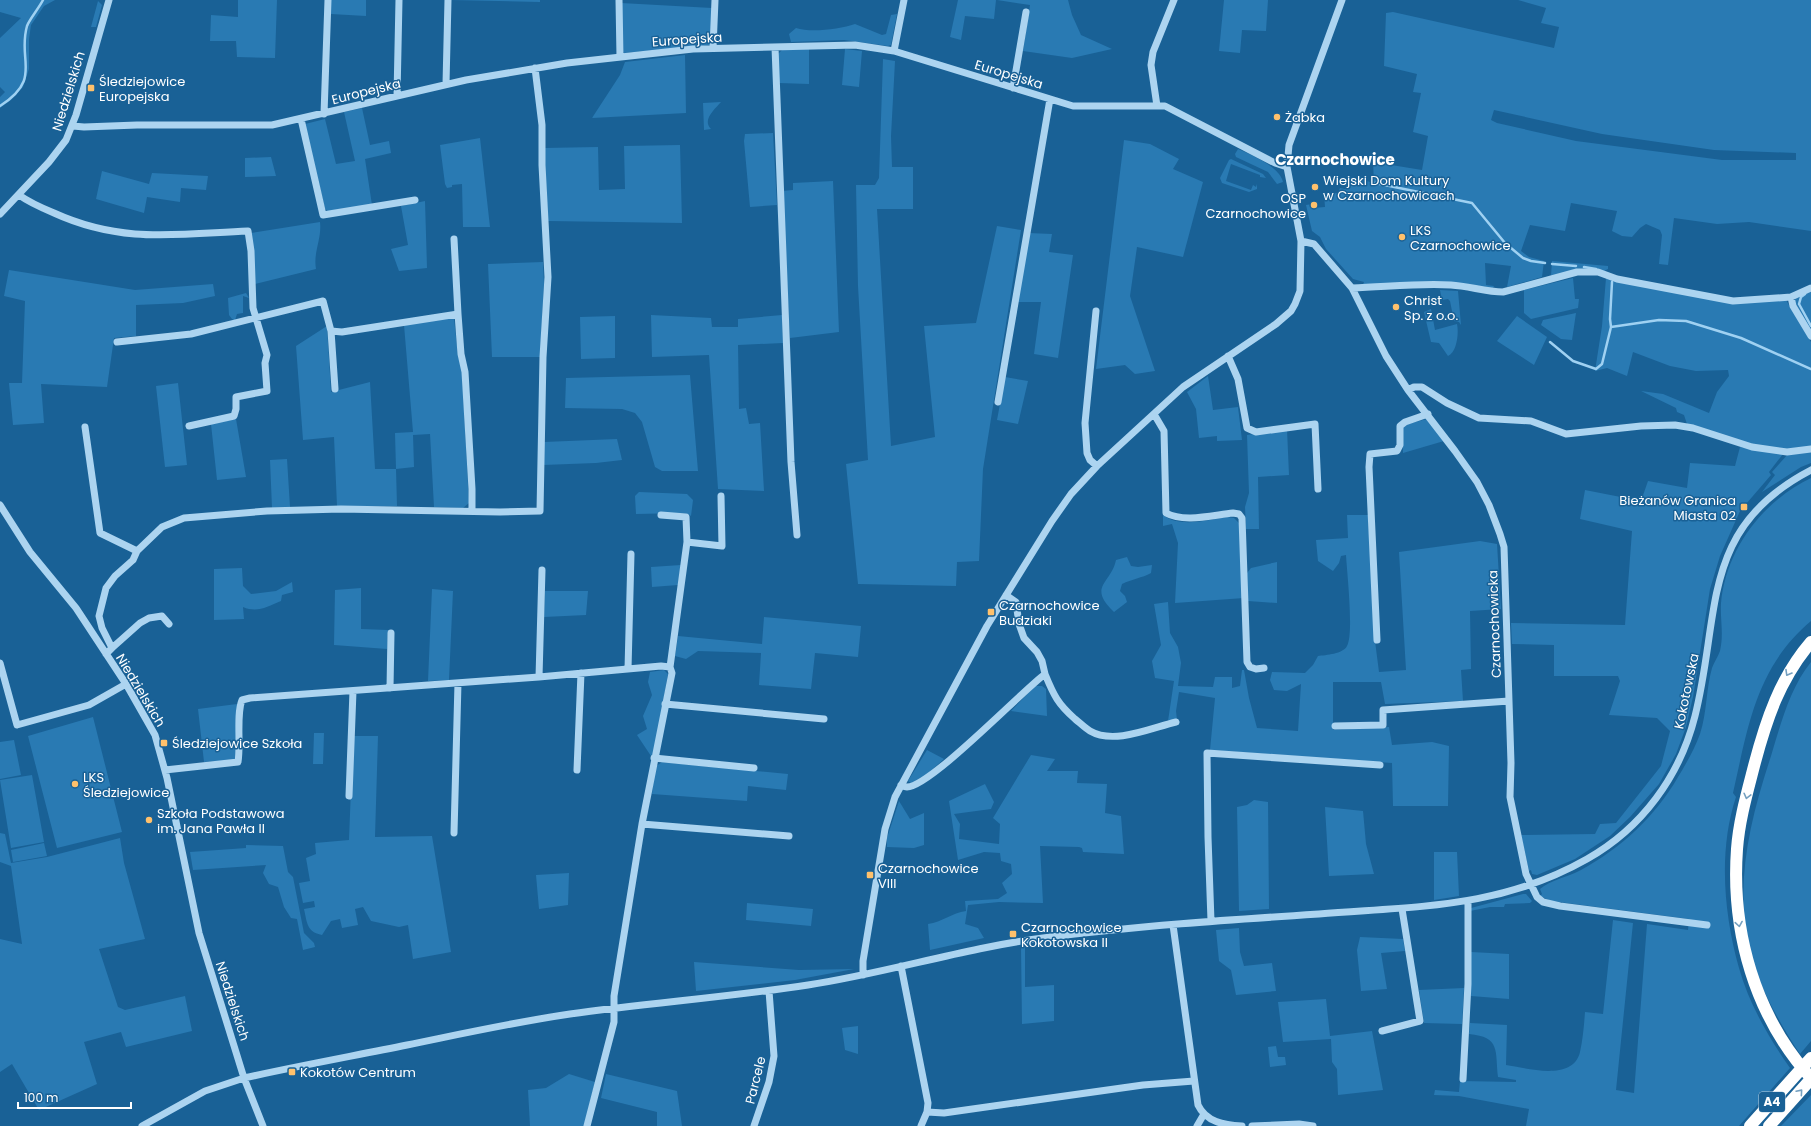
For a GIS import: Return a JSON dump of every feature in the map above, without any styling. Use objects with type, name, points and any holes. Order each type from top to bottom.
[{"type":"highway","points":[[1811,642],[1790,670],[1773,703],[1746,799],[1737,848],[1735,889],[1743,944],[1749,970],[1778,1033],[1788,1050],[1811,1079]]},
{"type":"highway","name":"A4","points":[[1750,1126],[1811,1058]]},
{"type":"highway","name":"A4","points":[[1769,1126],[1811,1079]]},
{"type":"street","name":"Niedzielskich","points":[[0,214],[58,152],[73,126],[109,0]]},
{"type":"street","points":[[324,114],[328,0]]},
{"type":"street","points":[[397,96],[399,0]]},
{"type":"street","points":[[446,84],[448,0]]},
{"type":"street","points":[[619,0],[620,57]]},
{"type":"street","points":[[713,48],[715,0]]},
{"type":"street","points":[[894,52],[904,0]]},
{"type":"street","points":[[1157,106],[1151,65],[1153,52],[1174,0]]},
{"type":"street","points":[[863,975],[862,966],[886,829],[892,806],[901,785],[974,648],[1052,521],[1071,494],[1097,466],[1189,383],[1271,327],[1291,311],[1300,291],[1301,241],[1287,167],[1290,145],[1342,0]]},
{"type":"street","points":[[1013,88],[1026,12]]},
{"type":"street","name":"Europejska","points":[[73,126],[262,126],[301,120],[446,84],[535,68],[620,57],[713,48],[855,45],[894,52],[1073,106],[1165,106],[1275,163],[1287,167]]},
{"type":"street","points":[[775,46],[791,462],[797,535]]},
{"type":"street","points":[[112,648],[102,628],[99,616],[106,588],[115,576],[133,560],[137,551],[162,527],[184,518],[267,511],[341,509],[500,512],[540,511],[543,357],[548,277],[542,165],[542,125],[535,68]]},
{"type":"street","points":[[998,402],[1050,100]]},
{"type":"street","points":[[301,120],[323,215],[415,200]]},
{"type":"street","points":[[19,195],[27,201],[61,217],[91,227],[118,233],[143,236],[181,236],[248,231],[251,251],[253,308],[267,355],[265,363],[267,391],[236,397],[236,409],[234,416],[189,426]]},
{"type":"street","points":[[454,239],[461,354],[465,372],[472,511]]},
{"type":"street","name":"Czarnochowicka","points":[[1301,241],[1314,244],[1352,288],[1386,356],[1408,390],[1428,414],[1477,482],[1489,505],[1500,534],[1504,547],[1511,763],[1510,796],[1525,871],[1532,883],[1537,897],[1543,902],[1560,906],[1707,925]]},
{"type":"street","points":[[1352,288],[1416,284],[1453,285],[1490,292],[1503,292],[1577,272],[1598,272],[1617,279],[1733,300],[1791,296],[1811,288]]},
{"type":"street","points":[[1791,296],[1793,306],[1811,336]]},
{"type":"street","points":[[117,342],[191,334],[323,301],[331,331],[335,389]]},
{"type":"street","points":[[1096,311],[1085,423],[1087,453],[1090,460],[1097,466]]},
{"type":"street","points":[[331,331],[342,332],[458,314]]},
{"type":"street","points":[[1228,356],[1238,380],[1247,428],[1256,432],[1315,424],[1318,489]]},
{"type":"street","points":[[1408,390],[1414,387],[1422,387],[1447,403],[1479,418],[1531,421],[1566,434],[1641,426],[1675,425],[1693,428],[1752,447],[1787,452],[1811,449]]},
{"type":"street","points":[[1154,414],[1164,431],[1166,513],[1173,517],[1184,518],[1233,513],[1238,514],[1242,518],[1247,662],[1250,667],[1256,669],[1264,668]]},
{"type":"street","points":[[1377,640],[1369,467],[1370,454],[1398,451],[1400,445],[1400,426],[1405,422],[1428,414]]},
{"type":"street","points":[[85,426],[100,533],[137,551]]},
{"type":"street","name":"Kokotowska","points":[[142,1126],[205,1091],[244,1078],[497,1027],[614,1008],[769,991],[863,975],[1016,941],[1212,921],[1402,909],[1468,902],[1532,883],[1580,863],[1609,845],[1634,825],[1665,786],[1682,755],[1694,719],[1716,589],[1722,569],[1731,548],[1743,527],[1764,502],[1784,486],[1811,470]]},
{"type":"street","points":[[687,542],[722,546],[721,496]]},
{"type":"street","name":"Niedzielskich","points":[[0,505],[30,552],[76,608],[126,684],[151,726],[160,750],[165,770],[199,933],[244,1078],[263,1126]]},
{"type":"street","points":[[587,1126],[614,1022],[614,996],[642,824],[672,672],[670,667],[687,542],[686,516],[661,515]]},
{"type":"street","points":[[628,669],[631,554]]},
{"type":"street","points":[[539,677],[542,570]]},
{"type":"street","points":[[1006,595],[1016,602],[1019,624],[1024,638],[1037,652],[1042,661],[1045,674],[1054,697],[1064,709],[1090,731],[1102,735],[1117,736],[1176,722]]},
{"type":"street","points":[[106,654],[149,618],[162,616],[169,624]]},
{"type":"street","points":[[390,688],[391,633]]},
{"type":"street","points":[[0,663],[17,725],[89,704],[126,684]]},
{"type":"street","points":[[165,770],[238,762],[240,706],[242,700],[250,698],[539,677],[661,666],[670,667]]},
{"type":"street","points":[[577,770],[581,673]]},
{"type":"street","points":[[901,785],[907,787],[931,774],[996,720],[1045,674]]},
{"type":"street","points":[[454,833],[458,683]]},
{"type":"street","points":[[349,796],[353,691]]},
{"type":"street","points":[[1335,726],[1383,725],[1383,710],[1509,701]]},
{"type":"street","points":[[665,704],[824,720]]},
{"type":"street","points":[[1212,921],[1208,837],[1207,753],[1380,765]]},
{"type":"street","points":[[654,758],[754,768]]},
{"type":"street","points":[[642,824],[789,836]]},
{"type":"street","points":[[1463,1079],[1468,984],[1468,902]]},
{"type":"street","points":[[1382,1031],[1420,1021],[1402,909]]},
{"type":"street","points":[[1173,925],[1198,1105],[1204,1114],[1219,1123],[1242,1126]]},
{"type":"street","points":[[901,966],[928,1103],[927,1112],[920,1126]]},
{"type":"street","name":"Parcele","points":[[754,1126],[769,1082],[774,1056],[769,991]]},
{"type":"street","points":[[927,1112],[944,1113],[1143,1085],[1194,1081]]},
{"type":"street","points":[[1197,1126],[1204,1114]]},
{"type":"street","points":[[155,1118],[159,1126]]},
{"type":"street","points":[[1252,1126],[1287,1124],[1314,1126]]},
{"type":"shaded area","points":[[0,0],[55,0],[44,6],[31,25],[29,39],[29,69],[23,87],[11,100],[0,108],[0,97],[5,92],[0,87],[0,38],[21,18],[0,12]]},
{"type":"shaded area","points":[[238,0],[277,0],[275,58],[237,57],[236,41],[210,41],[211,15],[238,17]]},
{"type":"shaded area","points":[[331,0],[366,0],[366,16],[331,14]]},
{"type":"shaded area","points":[[450,0],[540,0],[540,2]]},
{"type":"shaded area","points":[[958,0],[996,0],[994,19],[965,16],[961,40],[950,37]]},
{"type":"shaded area","points":[[997,0],[1068,0],[1072,15],[1081,35],[1112,49],[1072,58],[1023,51],[1030,5]]},
{"type":"shaded area","points":[[1224,0],[1268,0],[1266,31],[1242,30],[1240,53],[1219,51]]},
{"type":"shaded area","points":[[1518,0],[1811,0],[1811,231],[1749,222],[1717,224],[1674,218],[1668,265],[1659,264],[1662,235],[1660,230],[1646,224],[1632,237],[1622,236],[1612,231],[1617,211],[1571,203],[1565,231],[1530,225],[1521,251],[1529,257],[1544,261],[1542,277],[1507,287],[1511,266],[1485,263],[1486,285],[1494,286],[1493,288],[1363,285],[1364,282],[1353,279],[1326,249],[1320,237],[1312,231],[1306,205],[1312,204],[1313,208],[1325,207],[1324,194],[1338,193],[1340,188],[1345,189],[1348,176],[1374,183],[1373,162],[1422,170],[1428,136],[1413,132],[1421,93],[1413,92],[1417,74],[1384,66],[1386,13],[1393,12],[1554,48],[1559,27],[1541,23],[1546,8]],"holes":[[[1494,110],[1602,134],[1714,150],[1796,153],[1796,160],[1722,160],[1576,141],[1497,123],[1491,120]]]},
{"type":"shaded area","points":[[98,1],[102,5],[96,27],[91,27]]},
{"type":"shaded area","points":[[621,3],[712,8],[710,45],[624,53],[622,51]]},
{"type":"shaded area","points":[[897,14],[891,45],[888,46],[844,40],[791,42],[789,34],[796,28],[826,30],[855,24],[882,35],[886,34],[891,15]]},
{"type":"shaded area","points":[[809,49],[809,84],[779,83],[778,54],[782,50]]},
{"type":"shaded area","points":[[845,49],[862,51],[859,87],[842,85]]},
{"type":"shaded area","points":[[685,55],[686,113],[592,118],[620,75],[625,62]]},
{"type":"shaded area","points":[[883,59],[895,61],[891,136],[892,167],[913,167],[913,209],[877,209],[891,446],[935,437],[924,326],[976,323],[997,226],[1021,230],[983,469],[979,561],[957,562],[956,586],[858,584],[846,464],[868,460],[858,286],[856,185],[875,185],[879,178]]},
{"type":"shaded area","points":[[721,102],[708,119],[711,129],[704,130],[703,103]]},
{"type":"shaded area","points":[[362,108],[370,145],[389,141],[391,153],[365,159],[372,205],[328,211],[325,209],[305,124],[325,119],[336,164],[355,161],[344,112]]},
{"type":"shaded area","points":[[773,133],[777,205],[750,207],[744,141],[745,134]]},
{"type":"shaded area","points":[[480,138],[490,227],[463,227],[462,184],[452,185],[452,187],[447,188],[445,184],[440,145]]},
{"type":"shaded area","points":[[1124,140],[1150,144],[1179,159],[1173,169],[1203,182],[1183,257],[1137,247],[1130,296],[1155,371],[1135,374],[1125,365],[1096,369]]},
{"type":"shaded area","points":[[680,145],[682,223],[548,221],[544,148],[598,147],[599,190],[625,189],[624,146]]},
{"type":"shaded area","points":[[1238,149],[1265,162],[1277,171],[1283,182],[1277,184],[1268,172],[1236,157],[1235,154]]},
{"type":"shaded area","points":[[271,157],[276,176],[245,177],[245,158]]},
{"type":"shaded area","points":[[1231,159],[1263,174],[1266,178],[1260,177],[1260,175],[1231,164],[1226,181],[1251,190],[1253,185],[1256,187],[1257,184],[1257,189],[1249,192],[1222,183],[1220,178],[1229,160]]},
{"type":"shaded area","points":[[102,171],[149,184],[152,173],[208,176],[206,190],[181,188],[180,202],[147,197],[144,213],[96,199]]},
{"type":"shaded area","points":[[833,181],[839,332],[790,338],[782,191],[793,190],[793,183]]},
{"type":"shaded area","points":[[425,201],[427,268],[399,271],[391,249],[408,245],[401,206]]},
{"type":"shaded area","points":[[320,222],[320,234],[315,263],[316,269],[255,284],[251,233]]},
{"type":"shaded area","points":[[1028,233],[1052,234],[1049,252],[1073,255],[1058,358],[1034,354],[1041,302],[1017,302]]},
{"type":"shaded area","points":[[1552,261],[1608,266],[1608,269],[1604,271],[1551,276]]},
{"type":"shaded area","points":[[543,262],[544,284],[540,357],[492,357],[488,264]]},
{"type":"shaded area","points":[[9,270],[135,290],[213,284],[215,296],[183,303],[136,305],[136,336],[114,338],[107,387],[41,384],[44,423],[13,425],[9,383],[22,383],[25,301],[4,296]]},
{"type":"shaded area","points":[[1573,278],[1575,299],[1579,299],[1578,308],[1531,319],[1524,313],[1524,290]]},
{"type":"shaded area","points":[[1606,278],[1702,298],[1786,300],[1811,342],[1811,446],[1796,449],[1780,449],[1733,440],[1687,424],[1684,415],[1677,412],[1676,408],[1641,391],[1663,394],[1709,413],[1717,392],[1729,376],[1728,370],[1696,371],[1670,366],[1633,352],[1627,376],[1607,368],[1595,371],[1602,326]]},
{"type":"shaded area","points":[[1440,290],[1458,291],[1461,325],[1459,322],[1454,321],[1450,301],[1448,299],[1442,300]]},
{"type":"shaded area","points":[[1811,291],[1811,332],[1795,304],[1795,298]]},
{"type":"shaded area","points":[[246,293],[249,298],[243,296],[243,313],[237,314],[235,320],[232,319],[229,315],[228,298]]},
{"type":"shaded area","points":[[1431,309],[1435,330],[1457,324],[1458,332],[1455,346],[1451,354],[1448,356],[1439,343],[1431,342],[1424,312]]},
{"type":"shaded area","points":[[1576,313],[1572,340],[1561,339],[1541,325],[1543,320]]},
{"type":"shaded area","points":[[651,315],[711,318],[712,327],[738,327],[738,319],[782,315],[783,343],[738,345],[739,409],[746,408],[749,424],[760,423],[764,491],[718,489],[709,355],[652,357]]},
{"type":"shaded area","points":[[615,316],[615,358],[581,359],[580,317]]},
{"type":"shaded area","points":[[1517,316],[1547,337],[1534,365],[1497,341]]},
{"type":"shaded area","points":[[454,318],[458,356],[462,370],[469,503],[463,508],[434,507],[430,434],[413,435],[414,467],[396,469],[395,433],[413,432],[404,325]]},
{"type":"shaded area","points":[[327,326],[331,392],[370,382],[375,469],[396,469],[397,506],[337,506],[334,437],[303,440],[296,346]]},
{"type":"shaded area","points":[[690,375],[698,471],[662,471],[655,467],[642,422],[635,413],[622,409],[565,408],[566,378]]},
{"type":"shaded area","points":[[1208,376],[1213,410],[1238,407],[1242,440],[1217,441],[1217,436],[1199,438],[1196,409],[1187,392]]},
{"type":"shaded area","points":[[1005,377],[1028,381],[1018,424],[997,420]]},
{"type":"shaded area","points":[[178,383],[187,465],[165,467],[156,386]]},
{"type":"shaded area","points":[[236,419],[246,477],[217,480],[211,424]]},
{"type":"shaded area","points":[[1427,419],[1444,441],[1403,453],[1402,428],[1407,424]]},
{"type":"shaded area","points":[[1287,429],[1289,475],[1258,477],[1259,529],[1246,529],[1245,507],[1249,493],[1247,435]]},
{"type":"shaded area","points":[[617,439],[622,460],[596,463],[543,465],[544,442]]},
{"type":"shaded area","points":[[1740,447],[1783,454],[1769,472],[1771,475],[1740,511],[1720,556],[1710,589],[1693,697],[1686,727],[1676,754],[1659,784],[1630,817],[1610,836],[1575,859],[1537,875],[1532,874],[1531,870],[1529,871],[1521,835],[1595,834],[1600,824],[1616,823],[1661,766],[1670,731],[1657,718],[1609,715],[1620,681],[1618,676],[1554,676],[1554,645],[1512,644],[1511,623],[1625,625],[1632,531],[1580,519],[1585,490],[1641,501],[1648,481],[1687,488],[1690,463],[1735,466]]},
{"type":"shaded area","points":[[1811,451],[1811,463],[1801,467],[1762,492],[1775,475],[1772,472],[1788,454]]},
{"type":"shaded area","points":[[287,459],[290,507],[272,508],[270,460]]},
{"type":"shaded area","points":[[1811,478],[1811,621],[1792,639],[1778,658],[1766,678],[1757,700],[1744,745],[1733,793],[1736,797],[1730,818],[1725,861],[1725,883],[1730,927],[1743,981],[1760,1020],[1790,1068],[1739,1126],[1526,1126],[1529,1109],[1459,1096],[1434,1095],[1435,1090],[1459,1092],[1460,1081],[1516,1082],[1516,1080],[1498,1077],[1494,1047],[1487,1038],[1469,1034],[1470,1023],[1507,1025],[1506,1065],[1548,1071],[1568,1067],[1576,1061],[1581,1047],[1585,1012],[1603,1014],[1613,920],[1633,923],[1616,1090],[1634,1093],[1647,924],[1688,930],[1689,919],[1551,901],[1540,896],[1542,894],[1540,889],[1549,883],[1581,870],[1610,852],[1648,818],[1669,792],[1684,767],[1700,734],[1710,676],[1720,651],[1722,632],[1721,603],[1724,583],[1730,564],[1750,529],[1763,513],[1777,500]]},
{"type":"shaded area","points":[[639,492],[687,494],[693,500],[691,516],[682,513],[636,514],[635,496]]},
{"type":"shaded area","points":[[1163,515],[1170,519],[1185,522],[1227,517],[1234,518],[1239,523],[1244,598],[1175,603],[1178,543],[1172,524],[1163,526]]},
{"type":"shaded area","points":[[1347,515],[1368,515],[1375,641],[1379,672],[1406,670],[1399,552],[1480,541],[1497,544],[1501,609],[1470,611],[1471,669],[1461,670],[1463,701],[1385,704],[1381,682],[1333,682],[1333,730],[1389,727],[1392,745],[1432,742],[1449,746],[1448,806],[1393,806],[1392,763],[1210,750],[1215,698],[1179,692],[1176,711],[1177,720],[1168,721],[1174,681],[1155,678],[1152,661],[1161,645],[1154,604],[1168,602],[1170,633],[1178,647],[1181,663],[1178,686],[1213,687],[1215,677],[1232,677],[1232,688],[1240,686],[1242,670],[1244,670],[1249,698],[1257,728],[1298,731],[1301,684],[1287,691],[1274,690],[1270,680],[1272,672],[1305,673],[1313,665],[1318,656],[1330,655],[1342,651],[1347,646],[1350,629],[1350,616],[1346,555],[1341,556],[1339,563],[1333,571],[1318,561],[1316,540],[1348,538]]},
{"type":"shaded area","points":[[1127,557],[1131,566],[1138,567],[1152,565],[1151,573],[1122,584],[1120,591],[1125,596],[1127,602],[1114,612],[1106,603],[1102,596],[1101,590],[1110,575],[1116,560]]},
{"type":"shaded area","points":[[1277,562],[1277,603],[1248,601],[1247,573],[1251,568]]},
{"type":"shaded area","points":[[681,565],[678,585],[652,587],[651,567]]},
{"type":"shaded area","points":[[242,568],[243,586],[251,594],[276,591],[292,582],[293,592],[282,595],[281,601],[262,608],[248,609],[243,607],[244,619],[214,620],[214,569]]},
{"type":"shaded area","points":[[361,588],[361,629],[388,630],[387,649],[334,645],[335,590]]},
{"type":"shaded area","points":[[432,589],[453,591],[449,680],[428,681]]},
{"type":"shaded area","points":[[545,591],[588,591],[586,615],[544,617]]},
{"type":"shaded area","points":[[764,617],[861,626],[858,657],[815,653],[811,689],[759,685],[761,653],[698,651],[686,659],[675,656],[678,636],[762,644]]},
{"type":"shaded area","points":[[1811,662],[1811,1041],[1800,1054],[1768,999],[1755,969],[1746,940],[1743,895],[1746,854],[1759,795],[1787,706],[1797,683]]},
{"type":"shaded area","points":[[664,670],[668,674],[653,759],[637,735],[647,729],[643,716],[652,695],[648,682],[650,672]]},
{"type":"shaded area","points":[[1035,686],[1042,686],[1046,689],[1047,716],[1011,711]]},
{"type":"shaded area","points":[[237,704],[237,756],[234,760],[204,762],[198,709]]},
{"type":"shaded area","name":"LKS Śledziejowice","points":[[93,717],[122,832],[57,848],[28,736]]},
{"type":"shaded area","points":[[314,733],[324,733],[323,764],[313,764]]},
{"type":"shaded area","points":[[353,736],[378,736],[375,837],[432,836],[451,952],[413,959],[408,925],[399,927],[371,921],[363,907],[355,909],[358,925],[342,928],[340,919],[331,921],[322,935],[313,932],[308,926],[304,909],[315,907],[314,901],[303,903],[299,883],[310,881],[306,858],[316,854],[315,843],[349,840]]},
{"type":"shaded area","points":[[14,740],[21,775],[0,779],[0,742]]},
{"type":"shaded area","points":[[927,750],[944,759],[926,775],[911,783],[908,781]]},
{"type":"shaded area","points":[[1031,755],[1055,759],[1047,771],[1078,771],[1077,783],[1107,784],[1105,813],[1121,816],[1124,854],[1083,852],[1082,848],[1079,847],[1040,846],[1043,903],[999,902],[968,905],[965,924],[978,928],[984,938],[930,950],[928,924],[966,911],[965,901],[998,899],[1007,893],[1002,883],[1012,874],[1011,864],[1001,861],[1000,853],[984,852],[958,860],[949,801],[985,784],[994,802],[991,809],[954,814],[960,824],[959,839],[999,844],[1000,824],[993,818]]},
{"type":"shaded area","points":[[662,762],[788,774],[786,790],[748,786],[747,801],[652,794],[655,767]]},
{"type":"shaded area","points":[[32,775],[44,842],[11,848],[0,780]]},
{"type":"shaded area","points":[[1254,800],[1268,802],[1269,909],[1239,911],[1237,807],[1247,805]]},
{"type":"shaded area","points":[[899,801],[910,819],[924,813],[924,845],[914,848],[887,847],[887,838]]},
{"type":"shaded area","points":[[1325,807],[1363,811],[1366,844],[1374,874],[1329,876]]},
{"type":"shaded area","points":[[0,833],[5,834],[11,863],[47,857],[120,838],[124,863],[145,939],[99,949],[118,1007],[125,1010],[185,996],[192,1031],[126,1047],[121,1032],[84,1042],[97,1084],[39,1110],[12,1064],[0,1072],[0,939],[22,944],[11,866],[0,862]]},
{"type":"shaded area","points":[[44,843],[47,856],[13,862],[11,850]]},
{"type":"shaded area","points":[[246,845],[283,846],[288,872],[293,877],[304,933],[314,943],[315,947],[303,950],[297,919],[291,918],[284,907],[278,887],[269,884],[263,873],[266,865],[193,870],[190,852],[246,848]]},
{"type":"shaded area","points":[[1434,852],[1457,852],[1459,896],[1434,900]]},
{"type":"shaded area","points":[[569,873],[568,905],[539,909],[536,875]]},
{"type":"shaded area","points":[[1526,894],[1532,901],[1530,903],[1505,904],[1504,907],[1490,907],[1470,911],[1471,908]]},
{"type":"shaded area","points":[[747,903],[813,909],[811,926],[746,920]]},
{"type":"shaded area","points":[[1239,928],[1240,952],[1244,966],[1272,963],[1276,991],[1236,995],[1231,970],[1219,961],[1216,930]]},
{"type":"shaded area","points":[[1360,937],[1403,939],[1405,951],[1381,953],[1387,989],[1361,991],[1357,950]]},
{"type":"shaded area","points":[[1025,945],[1025,987],[1054,985],[1054,1021],[1022,1024],[1021,946]]},
{"type":"shaded area","points":[[1471,952],[1509,954],[1509,999],[1471,996]]},
{"type":"shaded area","points":[[694,962],[799,970],[854,969],[795,980],[696,991]]},
{"type":"shaded area","points":[[1464,988],[1462,1024],[1424,1023],[1419,990]]},
{"type":"shaded area","points":[[1326,999],[1330,1036],[1372,1031],[1383,1090],[1338,1095],[1337,1069],[1332,1062],[1331,1039],[1283,1042],[1278,1002]]},
{"type":"shaded area","points":[[858,1026],[858,1054],[845,1050],[842,1028]]},
{"type":"shaded area","points":[[1276,1046],[1278,1057],[1285,1057],[1286,1065],[1270,1067],[1268,1047]]},
{"type":"shaded area","points":[[569,1074],[595,1082],[584,1126],[530,1126],[528,1090],[546,1088]]},
{"type":"shaded area","points":[[606,1074],[677,1091],[682,1126],[657,1126],[657,1112],[601,1098]]},
{"type":"shaded area","points":[[1811,1095],[1811,1126],[1781,1126]]},
{"type":"waterway","points":[[0,106],[13,96],[21,87],[25,78],[25,38],[27,26],[43,0]]},
{"type":"waterway","points":[[1375,183],[1472,203],[1505,243],[1523,258],[1545,263]]},
{"type":"waterway","points":[[1552,264],[1576,266]]},
{"type":"waterway","points":[[1584,267],[1596,269]]},
{"type":"waterway","points":[[1612,282],[1611,327],[1659,320],[1686,321],[1741,338],[1811,369]]},
{"type":"waterway","points":[[1805,294],[1801,297],[1799,304],[1811,326]]},
{"type":"waterway","points":[[1550,342],[1573,361],[1596,369],[1602,364],[1611,327]]},
{"type":"place","name":"Śledziejowice Europejska","points":[[91,88]]},
{"type":"place","name":"Żabka","points":[[1277,117]]},
{"type":"place","name":"Wiejski Dom Kultury w Czarnochowicach","points":[[1315,187]]},
{"type":"place","name":"OSP Czarnochowice","points":[[1314,205]]},
{"type":"place","name":"LKS Czarnochowice","points":[[1402,237]]},
{"type":"place","name":"Christ Sp. z o.o.","points":[[1396,307]]},
{"type":"place","name":"Bieżanów Granica Miasta 02","points":[[1744,507]]},
{"type":"place","name":"Czarnochowice Budziaki","points":[[991,612]]},
{"type":"place","name":"Śledziejowice Szkoła","points":[[164,743]]},
{"type":"place","name":"LKS Śledziejowice","points":[[75,784]]},
{"type":"place","name":"Szkoła Podstawowa im. Jana Pawła II","points":[[149,820]]},
{"type":"place","name":"Czarnochowice VIII","points":[[870,875]]},
{"type":"place","name":"Czarnochowice Kokotowska II","points":[[1013,934]]},
{"type":"place","name":"Kokotów Centrum","points":[[292,1072]]},
{"type":"district","name":"Czarnochowice","points":[[1335,160]]}]
